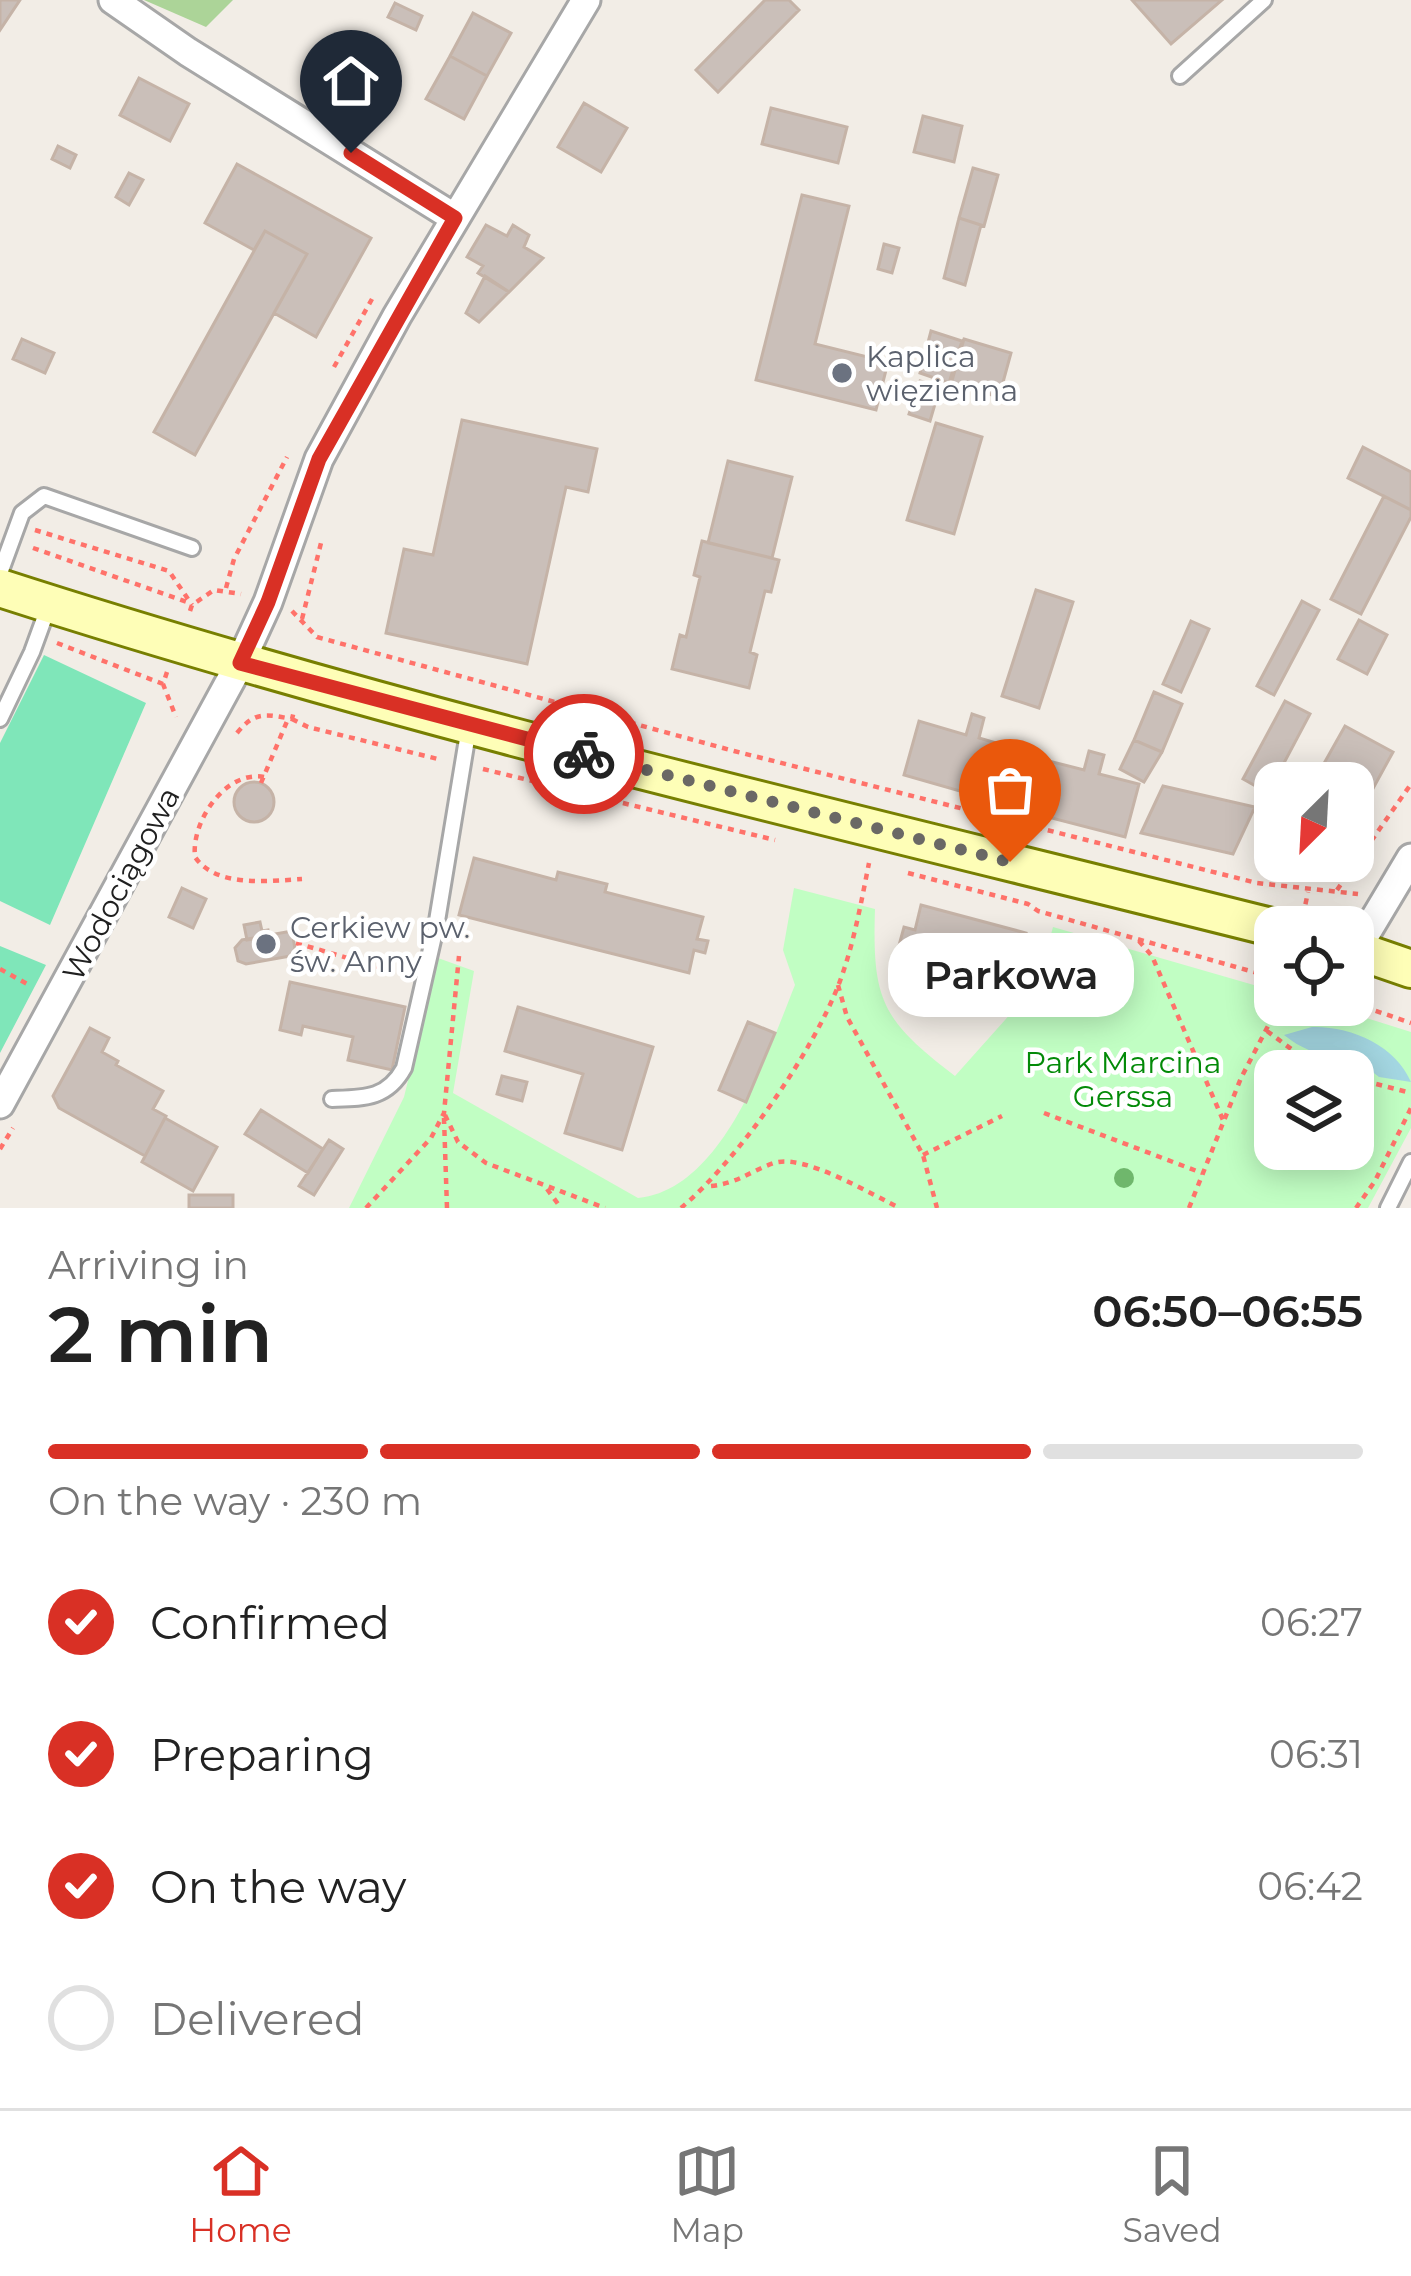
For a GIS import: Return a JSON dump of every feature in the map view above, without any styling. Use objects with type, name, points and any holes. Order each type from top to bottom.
[{"type":"street","points":[[113,0],[455,218]]},
{"type":"street","name":"Wodociągowa","points":[[0,1104],[240,663],[268,602],[319,459],[455,218],[586,0]]},
{"type":"street","points":[[0,588],[44,620],[240,663],[1254,923]]},
{"type":"street","points":[[1374,918],[1411,858]]},
{"type":"street","points":[[1374,957],[1411,969]]},
{"type":"lane","points":[[1180,76],[1264,0]]},
{"type":"lane","points":[[0,573],[22,513],[44,496],[192,548]]},
{"type":"lane","points":[[0,719],[44,620]]},
{"type":"lane","points":[[332,1099],[365,1098],[394,1086],[404,1068],[436,927],[470,722]]},
{"type":"lane","points":[[1388,1208],[1411,1162]]},
{"type":"path","points":[[11,543],[32,529],[169,571],[192,604]]},
{"type":"path","points":[[302,619],[323,536]]},
{"type":"path","points":[[11,543],[192,604]]},
{"type":"path","points":[[192,604],[214,590],[268,602],[291,610],[317,637],[538,700],[1257,883],[1387,898]]},
{"type":"path","points":[[44,620],[163,684]]},
{"type":"path","points":[[302,879],[223,876],[207,871],[195,857],[197,831],[227,787],[238,778],[263,780],[290,719],[308,728],[775,840]]},
{"type":"path","points":[[1337,890],[1411,784]]},
{"type":"path","points":[[681,1208],[707,1186],[765,1110],[827,1010],[856,925],[869,863],[856,860]]},
{"type":"path","points":[[892,869],[1254,972]]},
{"type":"path","points":[[1305,906],[1309,890]]},
{"type":"path","points":[[1138,939],[1152,956],[1223,1120]]},
{"type":"path","points":[[296,943],[424,980]]},
{"type":"path","points":[[447,1208],[444,1113],[459,956]]},
{"type":"path","points":[[0,968],[41,992]]},
{"type":"path","points":[[838,985],[847,1017],[923,1155],[937,1208]]},
{"type":"path","points":[[1374,1010],[1411,1022]]},
{"type":"path","points":[[1189,1208],[1267,1026]]},
{"type":"path","points":[[1265,1029],[1293,1050]]},
{"type":"path","points":[[1374,1083],[1411,1093]]},
{"type":"path","points":[[1356,1208],[1410,1112]]},
{"type":"path","points":[[444,1113],[458,1142],[486,1162],[605,1208]]},
{"type":"path","points":[[366,1208],[431,1138],[444,1113]]},
{"type":"path","points":[[1044,1113],[1202,1173]]},
{"type":"path","points":[[923,1155],[1002,1116]]},
{"type":"path","points":[[707,1186],[731,1184],[776,1162],[796,1162],[900,1208]]},
{"type":"path","points":[[545,1187],[561,1208]]},
{"type":"green space","points":[[144,0],[233,0],[206,27]]},
{"type":"green space","points":[[44,655],[146,703],[50,925],[0,901],[0,743]]},
{"type":"green space","name":"Park Marcina Gerssa","points":[[794,888],[875,909],[876,966],[886,1006],[911,1039],[955,1076],[1038,983],[1053,927],[1254,985],[1254,1026],[1374,1026],[1374,1020],[1411,1032],[1411,1128],[1368,1208],[349,1208],[404,1097],[438,958],[474,971],[453,1093],[638,1198],[668,1189],[694,1171],[718,1145],[755,1081],[795,985],[783,950]]},
{"type":"green space","points":[[0,946],[46,965],[0,1053]]},
{"type":"water","points":[[1312,1027],[1356,1034],[1383,1048],[1411,1082],[1374,1073],[1374,1050],[1310,1050],[1284,1035]]},
{"type":"building","points":[[0,0],[20,0],[0,30]]},
{"type":"building","points":[[765,0],[789,0],[799,10],[718,92],[696,70]]},
{"type":"building","points":[[1132,0],[1222,0],[1171,44]]},
{"type":"building","points":[[395,3],[422,16],[416,30],[388,17]]},
{"type":"building","points":[[473,13],[511,33],[487,76],[450,56]]},
{"type":"building","points":[[450,56],[487,76],[464,119],[426,99]]},
{"type":"building","points":[[139,78],[189,104],[170,141],[120,115]]},
{"type":"building","points":[[584,103],[627,128],[601,172],[558,147]]},
{"type":"building","points":[[771,108],[847,127],[838,163],[762,144]]},
{"type":"building","points":[[923,116],[962,126],[954,162],[914,152]]},
{"type":"building","points":[[58,146],[76,155],[70,168],[52,159]]},
{"type":"building","points":[[237,164],[371,238],[316,337],[274,313],[307,254],[265,231],[254,250],[205,223]]},
{"type":"building","points":[[973,168],[998,175],[984,226],[959,218]]},
{"type":"building","points":[[129,173],[143,180],[129,205],[116,197]]},
{"type":"building","points":[[802,195],[849,206],[815,344],[888,362],[876,410],[756,380]]},
{"type":"building","points":[[959,218],[981,225],[965,285],[944,278]]},
{"type":"building","points":[[486,225],[507,236],[513,225],[529,235],[524,247],[543,258],[509,292],[478,273],[483,266],[467,257]]},
{"type":"building","points":[[265,231],[307,254],[195,455],[154,432]]},
{"type":"building","points":[[884,244],[899,248],[892,273],[878,269]]},
{"type":"building","points":[[485,276],[509,292],[479,322],[466,313]]},
{"type":"building","points":[[931,331],[962,341],[949,383],[920,373]]},
{"type":"building","points":[[22,339],[54,353],[45,373],[13,359]]},
{"type":"building","points":[[964,339],[1011,353],[999,397],[951,384]]},
{"type":"building","points":[[920,381],[940,387],[930,421],[909,414]]},
{"type":"building","points":[[462,420],[597,449],[588,492],[566,487],[527,664],[386,633],[404,549],[433,555]]},
{"type":"building","points":[[936,423],[982,437],[954,534],[907,520]]},
{"type":"building","points":[[1363,447],[1411,472],[1411,510],[1348,478]]},
{"type":"building","points":[[728,461],[792,477],[772,558],[708,543]]},
{"type":"building","points":[[1384,496],[1411,510],[1411,517],[1361,614],[1331,599]]},
{"type":"building","points":[[702,541],[779,560],[771,592],[765,591],[750,652],[757,655],[749,688],[672,669],[680,635],[686,637],[700,577],[694,575]]},
{"type":"building","points":[[1036,590],[1073,602],[1039,708],[1002,696]]},
{"type":"building","points":[[1302,601],[1319,610],[1274,695],[1257,686]]},
{"type":"building","points":[[1359,620],[1387,635],[1367,674],[1338,659]]},
{"type":"building","points":[[1191,621],[1209,629],[1181,692],[1163,684]]},
{"type":"building","points":[[1154,692],[1182,704],[1162,752],[1134,740]]},
{"type":"building","points":[[1285,701],[1310,714],[1284,762],[1254,762],[1254,785],[1243,779]]},
{"type":"building","points":[[972,714],[984,718],[979,738],[1027,752],[1012,806],[904,775],[919,721],[966,735]]},
{"type":"building","points":[[1345,726],[1393,752],[1374,787],[1374,762],[1325,762]]},
{"type":"building","points":[[1134,740],[1162,752],[1144,782],[1120,769]]},
{"type":"building","points":[[1089,751],[1104,755],[1099,774],[1139,784],[1125,837],[1036,814],[1049,761],[1084,770]]},
{"type":"building","points":[[254,782],[268,788],[274,802],[268,816],[254,822],[240,816],[234,802],[240,788]]},
{"type":"building","points":[[1163,786],[1254,807],[1233,854],[1141,833]]},
{"type":"building","points":[[474,858],[556,880],[558,872],[607,884],[605,892],[703,917],[697,939],[708,941],[705,953],[694,950],[689,973],[459,915]]},
{"type":"building","points":[[182,888],[206,899],[193,928],[169,917]]},
{"type":"building","points":[[921,905],[1026,933],[1011,991],[895,960],[904,927],[915,930]]},
{"type":"building","points":[[260,922],[269,936],[247,940],[244,925]]},
{"type":"building","name":"Cerkiew pw. św. Anny","points":[[292,931],[296,955],[246,964],[238,961],[235,948],[242,940]]},
{"type":"building","points":[[290,982],[405,1007],[392,1070],[348,1060],[353,1037],[303,1026],[301,1035],[280,1030]]},
{"type":"building","points":[[518,1007],[653,1047],[622,1150],[565,1133],[583,1074],[505,1051]]},
{"type":"building","points":[[748,1022],[775,1033],[746,1102],[719,1090]]},
{"type":"building","points":[[90,1028],[109,1038],[102,1052],[118,1061],[116,1065],[163,1091],[153,1109],[166,1116],[145,1156],[59,1108],[53,1096]]},
{"type":"building","points":[[502,1076],[527,1082],[522,1101],[497,1094]]},
{"type":"building","points":[[261,1110],[323,1149],[308,1173],[245,1134]]},
{"type":"building","points":[[165,1118],[217,1147],[193,1191],[142,1162]]},
{"type":"building","points":[[329,1140],[343,1149],[314,1195],[299,1186]]},
{"type":"building","points":[[189,1195],[233,1195],[233,1208],[189,1208]]},
{"type":"way so far","points":[[584,754],[1010,862]]},
{"type":"place","name":"Kaplica więzienna","points":[[842,373]]},
{"type":"place","name":"Parkowa","points":[[1010,862]]},
{"type":"place","name":"Cerkiew pw. św. Anny","points":[[266,944]]},
{"type":"route","points":[[351,153],[455,218],[319,459],[268,602],[240,663],[584,754]]}]
